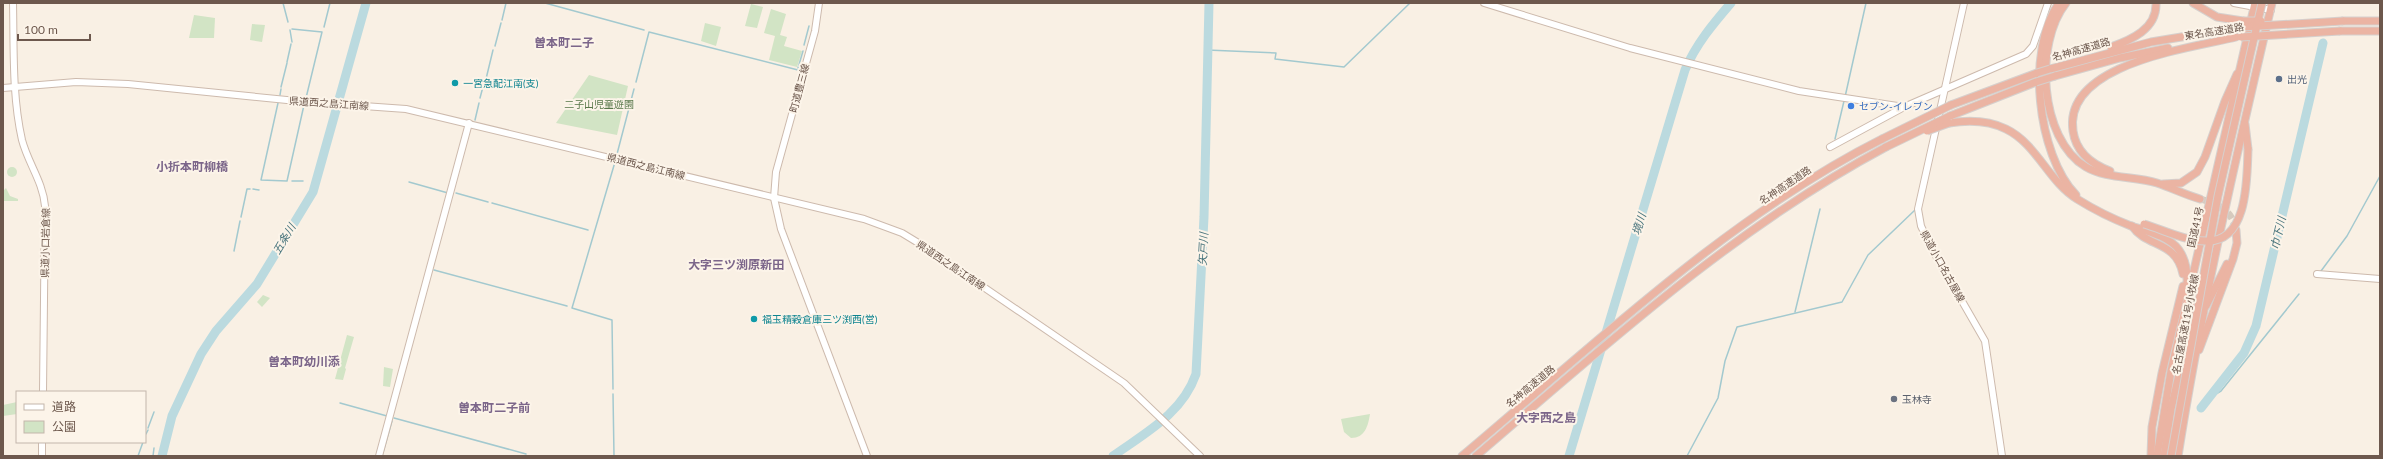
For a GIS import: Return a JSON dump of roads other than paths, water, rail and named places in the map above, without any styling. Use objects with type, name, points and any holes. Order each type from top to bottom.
[{"type":"highway","points":[[2059,3],[2046,30],[2041,53],[2040,86],[2042,111],[2050,147],[2062,177],[2072,191],[2088,205]]},
{"type":"highway","points":[[2066,3],[2057,15],[2047,49],[2046,86],[2053,119],[2066,147],[2084,166],[2097,172],[2157,183],[2200,199]]},
{"type":"highway","points":[[2049,67],[2108,48],[2133,38],[2143,31],[2151,21],[2156,3]]},
{"type":"highway","points":[[2192,3],[2218,16],[2243,24],[2291,19],[2380,21]]},
{"type":"highway","name":"名古屋高速11号小牧線","points":[[2171,456],[2218,196],[2262,3]]},
{"type":"highway","name":"国道41号","points":[[2157,456],[2171,371],[2187,309],[2244,61],[2255,5]]},
{"type":"highway","points":[[2178,456],[2202,314],[2271,6]]},
{"type":"highway","name":"東名高速道路","points":[[2179,36],[2243,24]]},
{"type":"highway","name":"東名高速道路","points":[[2055,76],[2151,52],[2239,37],[2340,31],[2380,31]]},
{"type":"highway","name":"名神高速道路","points":[[1462,456],[1681,273],[1762,212],[1818,175],[1882,139],[1951,105],[2037,71],[2123,48],[2179,36]]},
{"type":"highway","points":[[2124,176],[2093,162],[2086,157],[2077,144],[2073,129],[2073,121],[2083,96],[2105,76],[2133,63],[2239,37]]},
{"type":"highway","points":[[2157,183],[2181,183],[2197,172],[2205,157],[2225,100],[2244,61]]},
{"type":"highway","name":"名神高速道路","points":[[1476,456],[1686,279],[1766,220],[1822,184],[1907,136],[1950,116],[2055,76]]},
{"type":"highway","points":[[2132,226],[2144,224],[2199,241],[2212,241],[2226,236],[2234,228],[2240,216],[2248,150],[2245,118]]},
{"type":"highway","points":[[1907,136],[1949,123],[1974,121],[2006,130],[2031,149],[2063,189],[2088,205],[2166,240],[2179,249],[2183,256],[2187,271],[2185,306],[2187,309]]},
{"type":"highway","points":[[2132,226],[2137,234],[2160,243],[2173,254],[2180,264],[2184,281],[2162,373],[2152,427],[2151,456]]},
{"type":"highway","points":[[2178,456],[2185,433],[2199,352],[2235,252],[2236,233],[2230,257],[2202,314]]},
{"type":"highway","points":[[2164,456],[2171,409],[2186,339],[2201,282],[2201,244]]},
{"type":"main road","name":"県道小口岩倉線","points":[[13,3],[15,86],[22,140],[45,201],[43,391]]},
{"type":"main road","name":"町道豊三線","points":[[819,3],[814,31],[776,172],[774,198],[781,228],[867,456]]},
{"type":"main road","points":[[1484,3],[1630,48],[1799,91],[1904,107]]},
{"type":"main road","name":"県道小口名古屋線","points":[[1964,3],[1918,209],[1918,217],[1932,249],[1985,341],[2002,456]]},
{"type":"main road","points":[[1830,147],[1904,107],[2026,54],[2033,46],[2048,3]]},
{"type":"main road","points":[[2234,3],[2271,6]]},
{"type":"main road","name":"県道西之島江南線","points":[[3,88],[76,82],[128,84],[332,104],[406,109],[864,219],[902,233],[925,247],[1094,361],[1129,386],[1200,456]]},
{"type":"main road","points":[[379,456],[469,123]]},
{"type":"main road","points":[[2317,274],[2380,279]]},
{"type":"main road","points":[[42,443],[42,456]]},
{"type":"waterway","points":[[283,3],[288,22]]},
{"type":"waterway","points":[[324,27],[330,3]]},
{"type":"waterway","name":"五条川","points":[[162,456],[172,416],[201,354],[216,331],[257,284],[313,192],[366,3]]},
{"type":"waterway","points":[[502,20],[506,3]]},
{"type":"waterway","points":[[545,3],[644,30]]},
{"type":"waterway","name":"矢戸川","points":[[1113,456],[1150,430],[1172,411],[1190,388],[1196,374],[1204,217],[1209,3]]},
{"type":"waterway","points":[[1207,50],[1276,53],[1275,59],[1344,67],[1410,3]]},
{"type":"waterway","name":"境川","points":[[1569,456],[1685,70],[1700,43],[1731,3]]},
{"type":"waterway","points":[[1845,97],[1866,3]]},
{"type":"waterway","points":[[495,46],[501,23]]},
{"type":"waterway","points":[[804,45],[809,26]]},
{"type":"waterway","points":[[292,29],[322,32],[306,98]]},
{"type":"waterway","points":[[290,30],[292,42]]},
{"type":"waterway","points":[[636,82],[649,32],[798,70]]},
{"type":"waterway","name":"巾下川","points":[[2201,408],[2244,353],[2256,326],[2323,43]]},
{"type":"waterway","points":[[287,62],[291,44]]},
{"type":"waterway","points":[[486,79],[493,50]]},
{"type":"waterway","points":[[798,68],[803,51]]},
{"type":"waterway","points":[[281,87],[287,63]]},
{"type":"waterway","points":[[480,98],[484,83]]},
{"type":"waterway","points":[[280,95],[281,89]]},
{"type":"waterway","points":[[617,154],[634,89]]},
{"type":"waterway","points":[[1835,139],[1844,101]]},
{"type":"waterway","points":[[278,103],[261,180],[287,181],[304,105]]},
{"type":"waterway","points":[[475,120],[479,103]]},
{"type":"waterway","points":[[613,389],[612,320],[572,308],[615,162]]},
{"type":"waterway","points":[[2321,271],[2347,236],[2380,176]]},
{"type":"waterway","points":[[292,181],[303,181]]},
{"type":"waterway","points":[[409,182],[448,193]]},
{"type":"waterway","points":[[241,217],[247,189],[250,189]]},
{"type":"waterway","points":[[253,189],[259,190]]},
{"type":"waterway","points":[[456,193],[488,202]]},
{"type":"waterway","points":[[492,203],[588,230]]},
{"type":"waterway","points":[[1795,312],[1820,209]]},
{"type":"waterway","points":[[1687,456],[1718,398],[1725,361],[1737,327],[1842,302],[1868,255],[1915,210]]},
{"type":"waterway","points":[[234,251],[240,221]]},
{"type":"waterway","points":[[434,270],[567,306]]},
{"type":"waterway","points":[[2209,398],[2221,391],[2299,294]]},
{"type":"waterway","points":[[613,394],[614,456]]},
{"type":"waterway","points":[[340,403],[387,416]]},
{"type":"waterway","points":[[148,428],[154,412]]},
{"type":"waterway","points":[[394,418],[526,454]]},
{"type":"waterway","points":[[382,456],[392,421]]},
{"type":"waterway","points":[[146,434],[148,430]]},
{"type":"waterway","points":[[138,456],[143,443]]},
{"type":"waterway","points":[[153,456],[154,448]]},
{"type":"tunnel","points":[[2200,199],[2223,208],[2231,217],[2236,229]]},
{"type":"place","name":"出光","points":[[2279,79]]},
{"type":"place","name":"一宮急配江南(支)","points":[[455,83]]},
{"type":"place","name":"セブン-イレブン","points":[[1851,106]]},
{"type":"place","name":"福玉精穀倉庫三ツ渕西(営)","points":[[754,319]]},
{"type":"place","name":"玉林寺","points":[[1894,399]]},
{"type":"district","name":"曽本町二子","points":[[564,43]]},
{"type":"district","name":"小折本町柳橋","points":[[192,167]]},
{"type":"district","name":"大字三ツ渕原新田","points":[[736,265]]},
{"type":"district","name":"曽本町幼川添","points":[[304,362]]},
{"type":"district","name":"曽本町二子前","points":[[494,408]]},
{"type":"district","name":"大字西之島","points":[[1546,418]]},
{"type":"park label","name":"二子山児童遊園","points":[[599,104]]}]
